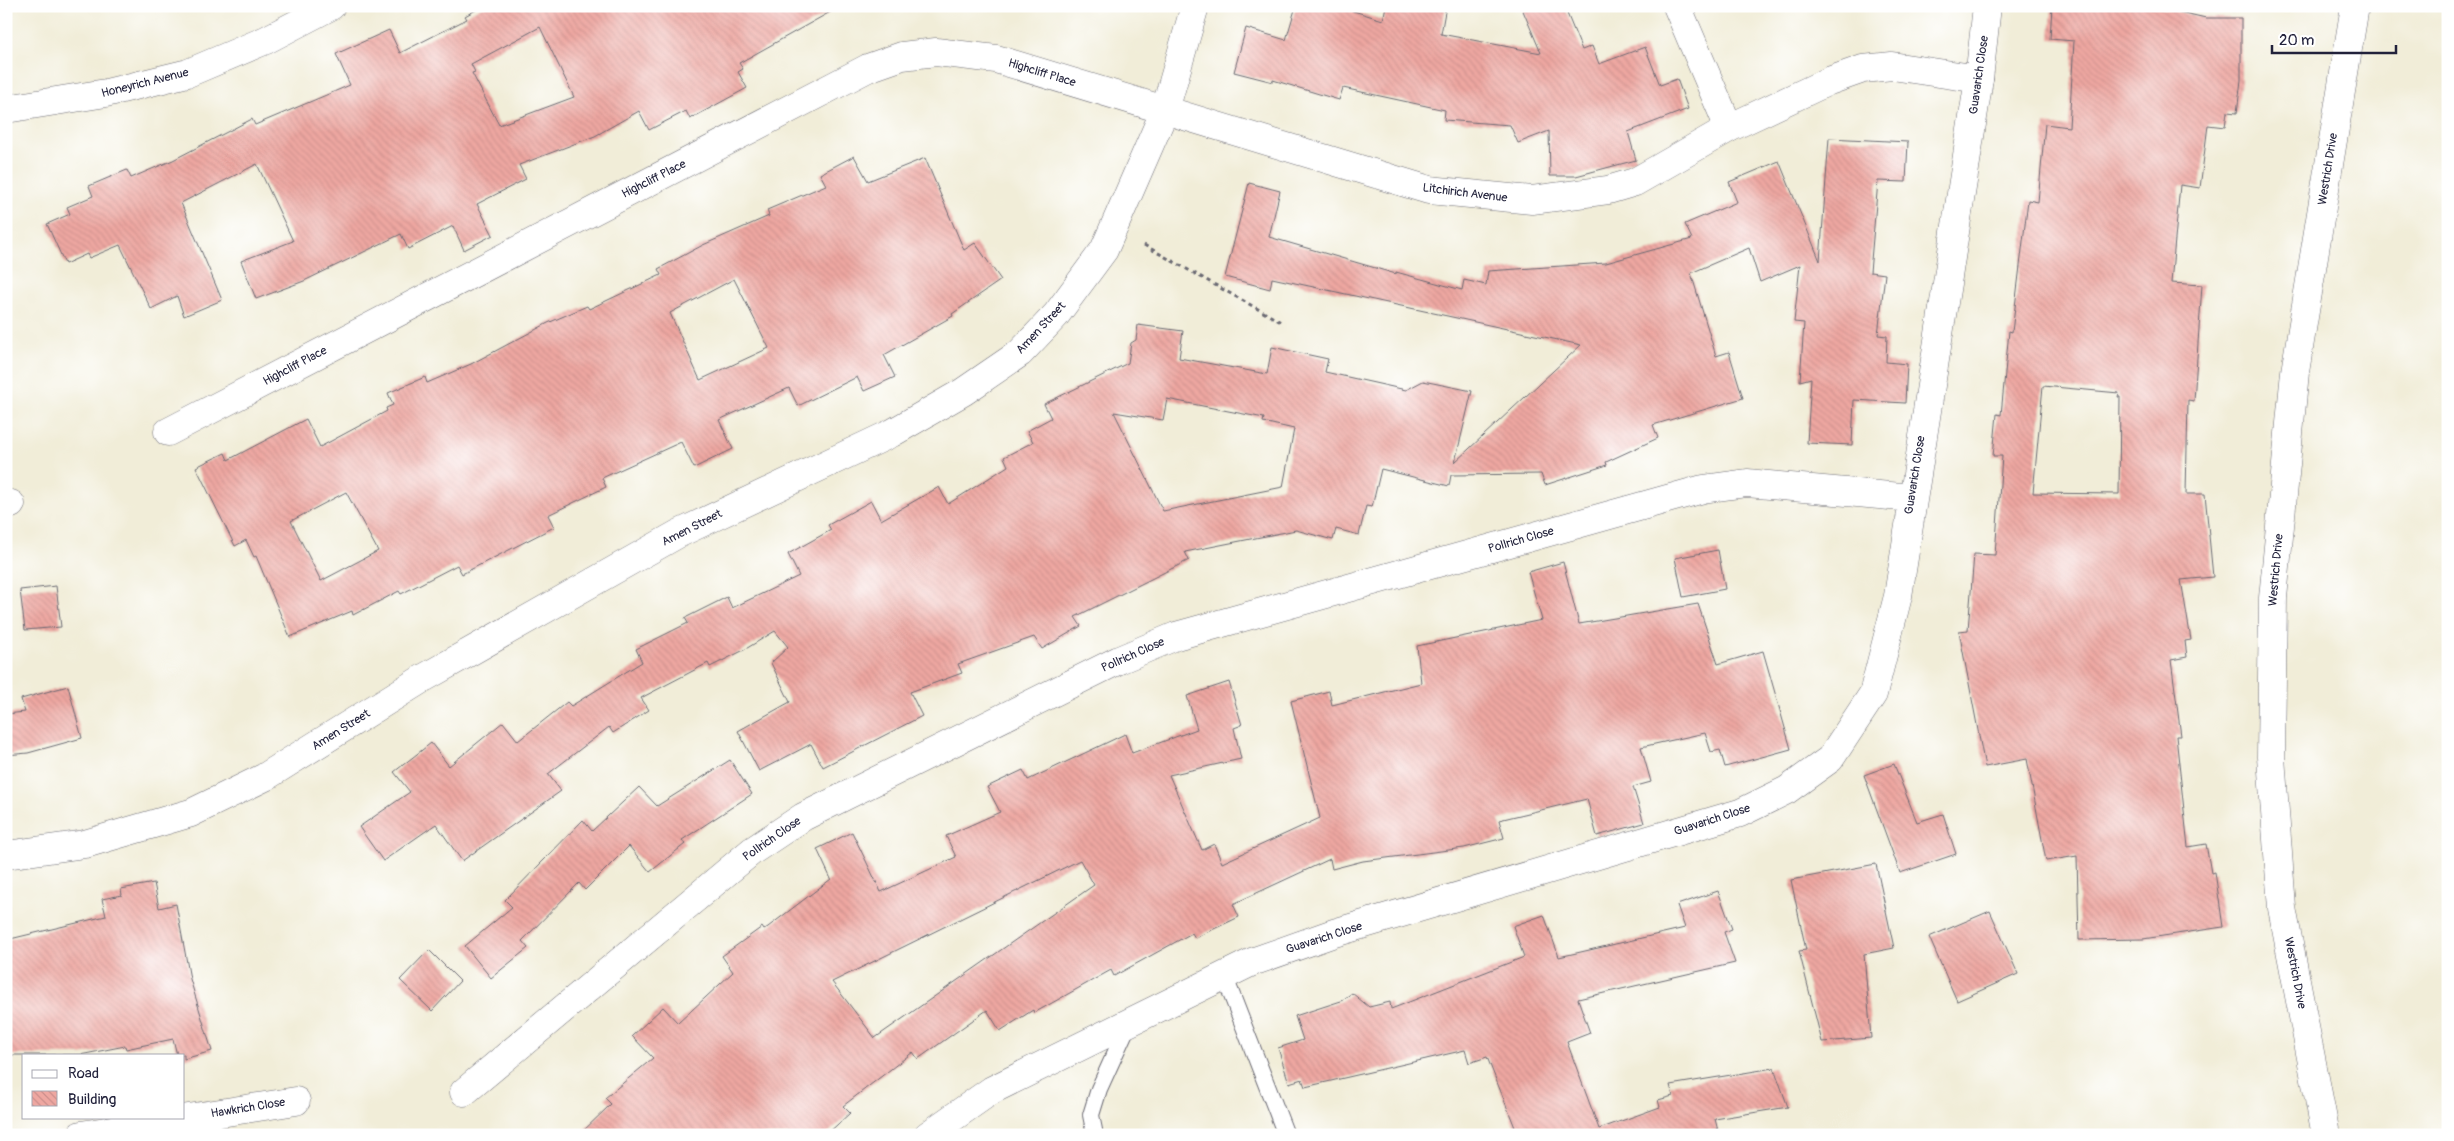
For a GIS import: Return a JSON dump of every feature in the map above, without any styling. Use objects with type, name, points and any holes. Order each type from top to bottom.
[{"type":"street","name":"Honeyrich Avenue","points":[[6,109],[106,93],[188,73],[266,40],[331,6]]},
{"type":"street","name":"Amen Street","points":[[6,855],[84,844],[191,813],[265,778],[422,678],[678,534],[892,433],[963,392],[1020,353],[1056,315],[1104,250],[1165,110],[1195,6]]},
{"type":"street","points":[[1677,6],[1729,128]]},
{"type":"street","name":"Guavarich Close","points":[[928,1135],[992,1090],[1252,962],[1334,933],[1740,813],[1786,790],[1830,759],[1873,694],[1898,596],[1979,79],[1987,6]]},
{"type":"street","name":"Westrich Drive","points":[[2326,1135],[2282,908],[2271,757],[2273,598],[2295,372],[2355,6]]},
{"type":"street","name":"Highcliff Place","points":[[168,432],[859,72],[902,56],[936,52],[996,59],[1165,110]]},
{"type":"street","name":"Litchirich Avenue","points":[[1165,110],[1429,190],[1532,200],[1608,190],[1636,182],[1729,128],[1829,81],[1863,68],[1892,66],[1979,79]]},
{"type":"street","name":"Pollrich Close","points":[[464,1092],[752,851],[803,817],[1119,660],[1176,636],[1702,489],[1747,483],[1912,498]]},
{"type":"street","name":"Hawkrich Close","points":[[81,1135],[296,1101]]},
{"type":"lane","points":[[1224,975],[1286,1135]]},
{"type":"lane","points":[[1095,1135],[1091,1115],[1099,1089],[1129,1023]]},
{"type":"path","points":[[1113,227],[1281,322]]},
{"type":"building","points":[[483,6],[841,6],[739,63],[743,69],[738,72],[747,88],[690,119],[686,111],[649,130],[639,111],[595,136],[519,165],[526,179],[477,204],[493,235],[464,250],[453,226],[408,249],[401,234],[304,281],[256,299],[241,261],[293,241],[257,164],[181,203],[222,300],[184,316],[177,296],[151,309],[120,245],[89,258],[87,254],[65,264],[47,224],[70,214],[67,207],[93,196],[89,186],[127,170],[131,178],[173,160],[252,119],[255,125],[350,85],[336,54],[389,30],[400,53],[467,19],[465,16]],"holes":[[[540,27],[574,97],[499,125],[472,73],[475,72],[471,64]]]},
{"type":"building","points":[[1296,6],[1337,6],[1383,20],[1386,6],[1446,6],[1441,34],[1541,53],[1521,6],[1564,6],[1582,50],[1592,46],[1599,64],[1645,47],[1660,85],[1677,79],[1688,109],[1628,132],[1636,160],[1576,176],[1550,176],[1549,131],[1518,143],[1510,125],[1444,120],[1445,110],[1343,88],[1339,100],[1273,80],[1273,82],[1234,72],[1246,28],[1286,40]]},
{"type":"building","points":[[2052,6],[2153,6],[2206,18],[2241,18],[2241,80],[2237,113],[2227,112],[2225,127],[2208,125],[2200,188],[2180,185],[2171,283],[2202,285],[2194,401],[2188,400],[2186,494],[2205,494],[2213,577],[2181,580],[2191,640],[2185,641],[2187,657],[2171,660],[2181,736],[2176,736],[2188,847],[2206,844],[2211,873],[2215,872],[2223,927],[2143,939],[2079,940],[2077,856],[2046,861],[2027,759],[1985,767],[1959,631],[1968,630],[1974,554],[1995,555],[2002,456],[1993,456],[1997,414],[2001,415],[2009,331],[2012,332],[2028,200],[2038,202],[2045,124],[2069,127],[2074,41],[2050,39]],"holes":[[[2043,386],[2119,393],[2119,494],[2033,493]]]},
{"type":"building","points":[[1829,138],[1908,142],[1906,182],[1878,181],[1870,272],[1885,274],[1878,335],[1887,336],[1886,362],[1907,364],[1905,403],[1854,400],[1852,445],[1807,443],[1811,378],[1800,381],[1804,323],[1794,322],[1800,265],[1760,282],[1749,248],[1691,273],[1716,356],[1729,352],[1743,398],[1653,425],[1658,438],[1606,462],[1607,465],[1545,485],[1541,474],[1451,475],[1449,486],[1381,469],[1372,507],[1366,506],[1359,535],[1336,529],[1333,540],[1296,530],[1185,552],[1189,560],[1075,617],[1081,626],[1042,649],[1034,637],[958,664],[962,673],[910,692],[922,716],[823,767],[811,744],[759,771],[738,731],[790,702],[771,663],[788,647],[775,631],[744,650],[710,667],[708,663],[641,698],[649,710],[613,733],[609,727],[548,774],[561,791],[462,861],[436,824],[383,861],[359,827],[410,792],[394,772],[431,743],[449,766],[503,722],[518,741],[567,702],[571,706],[642,662],[636,649],[688,623],[685,618],[727,597],[732,608],[799,576],[788,554],[831,530],[828,525],[871,501],[881,520],[939,487],[948,504],[1008,466],[1004,457],[1033,442],[1027,431],[1051,418],[1044,404],[1128,363],[1131,343],[1136,340],[1138,325],[1183,331],[1179,358],[1267,374],[1272,347],[1328,359],[1325,372],[1406,390],[1423,381],[1472,391],[1455,462],[1581,345],[1272,278],[1270,289],[1225,277],[1249,183],[1280,191],[1269,237],[1396,274],[1396,272],[1462,290],[1464,280],[1486,285],[1488,271],[1606,263],[1692,239],[1685,224],[1737,202],[1729,182],[1779,161],[1820,261]],"holes":[[[1167,399],[1264,418],[1263,422],[1294,429],[1283,487],[1163,511],[1114,412],[1163,420]]]},
{"type":"building","points":[[854,156],[868,181],[925,158],[964,250],[975,243],[1001,280],[952,314],[953,316],[884,355],[895,377],[864,391],[857,377],[798,406],[789,388],[719,420],[733,449],[694,468],[681,442],[602,478],[606,487],[548,515],[554,527],[462,574],[457,565],[401,594],[399,591],[353,615],[352,611],[290,637],[256,556],[254,557],[246,540],[235,546],[196,467],[225,453],[228,460],[306,419],[320,447],[387,411],[386,408],[393,405],[388,393],[425,377],[427,383],[471,364],[548,323],[587,306],[589,309],[661,275],[658,269],[703,245],[769,216],[767,210],[826,185],[820,174]],"holes":[[[734,279],[769,348],[700,380],[670,313]],[[346,492],[378,551],[321,581],[291,521]]]},
{"type":"building","points":[[1718,550],[1725,589],[1683,597],[1675,558]]},
{"type":"building","points":[[1563,562],[1579,624],[1698,604],[1718,664],[1763,651],[1791,749],[1725,767],[1720,750],[1711,752],[1705,733],[1641,747],[1651,782],[1633,787],[1644,823],[1597,836],[1587,799],[1499,820],[1504,838],[1464,848],[1363,861],[1332,869],[1330,859],[1233,904],[1239,917],[1195,938],[1192,933],[1114,976],[1111,970],[1034,1013],[1033,1010],[1000,1031],[987,1010],[918,1059],[913,1052],[843,1106],[850,1113],[826,1135],[579,1135],[611,1104],[605,1098],[653,1058],[632,1036],[663,1007],[678,1023],[733,972],[722,956],[762,927],[764,930],[831,879],[817,849],[852,832],[881,892],[956,857],[946,836],[1000,812],[987,787],[1023,770],[1028,780],[1125,734],[1132,753],[1197,729],[1187,696],[1229,682],[1242,725],[1234,728],[1241,759],[1169,775],[1202,850],[1214,844],[1222,863],[1320,818],[1291,701],[1329,691],[1332,705],[1421,683],[1417,646],[1542,620],[1528,572]],"holes":[[[1080,860],[1094,885],[875,1038],[832,982]]]},
{"type":"building","points":[[56,586],[61,627],[25,630],[20,590]]},
{"type":"building","points":[[68,686],[82,738],[28,753],[6,755],[6,714],[25,712],[21,699]]},
{"type":"building","points":[[730,760],[752,794],[682,840],[685,844],[650,872],[629,846],[585,890],[579,883],[522,941],[528,948],[491,978],[465,946],[512,907],[505,900],[583,820],[592,831],[639,787],[657,806]]},
{"type":"building","points":[[1894,764],[1917,822],[1943,814],[1956,854],[1900,873],[1864,775]]},
{"type":"building","points":[[1876,864],[1894,948],[1864,954],[1871,1038],[1822,1042],[1799,951],[1806,950],[1791,880]]},
{"type":"building","points":[[154,883],[159,908],[176,904],[190,979],[212,1051],[185,1059],[185,1054],[177,1054],[173,1039],[126,1049],[125,1046],[85,1054],[10,1055],[6,1038],[6,940],[106,916],[102,899],[122,895],[121,889]]},
{"type":"building","points":[[1718,891],[1732,929],[1724,932],[1735,963],[1578,999],[1590,1033],[1567,1042],[1599,1129],[1660,1107],[1658,1100],[1673,1096],[1670,1085],[1774,1068],[1788,1107],[1715,1119],[1719,1135],[1518,1135],[1487,1057],[1469,1063],[1465,1050],[1305,1087],[1302,1079],[1289,1083],[1278,1048],[1303,1040],[1295,1016],[1341,1001],[1352,993],[1369,1007],[1390,1002],[1391,1009],[1524,957],[1513,926],[1544,915],[1559,957],[1685,928],[1677,905]]},
{"type":"building","points":[[1990,911],[2018,974],[1957,1001],[1929,937]]},
{"type":"building","points":[[429,950],[460,981],[432,1011],[400,980]]}]
